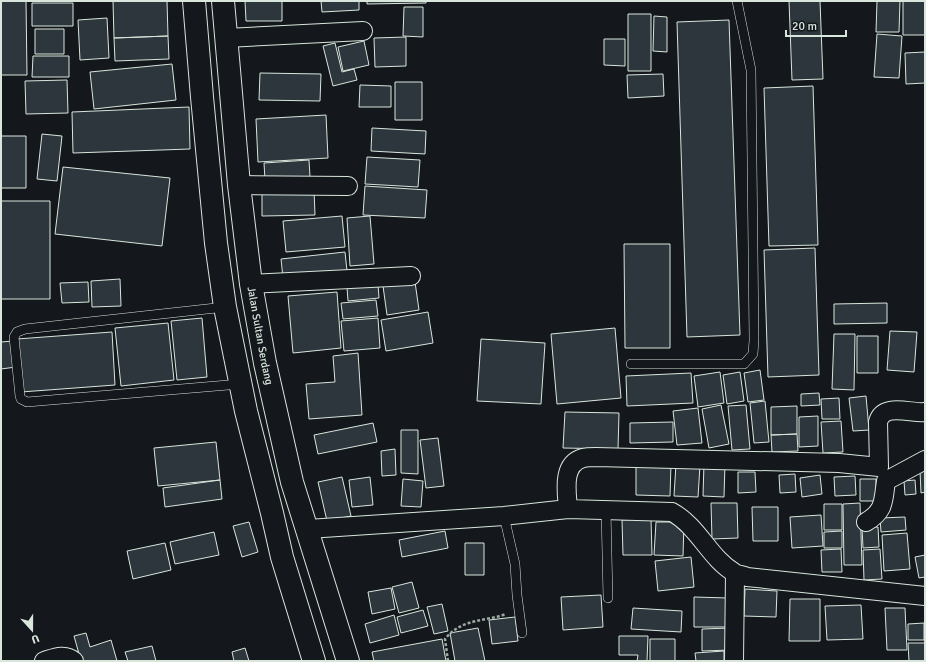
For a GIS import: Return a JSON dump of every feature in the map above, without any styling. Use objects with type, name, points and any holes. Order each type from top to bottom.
[{"type":"highway","points":[[194,1],[202,97],[225,307],[240,384],[259,466],[282,557],[314,661]]},
{"type":"highway","name":"Jalan Sultan Serdang","points":[[223,1],[239,185],[251,284],[271,394],[292,482],[308,529],[348,661]]},
{"type":"street","points":[[226,38],[363,31]]},
{"type":"street","points":[[239,185],[348,186]]},
{"type":"street","points":[[251,284],[411,276]]},
{"type":"street","points":[[866,522],[875,517],[880,510],[883,501],[883,474],[878,422],[881,416],[890,411],[925,412]]},
{"type":"street","points":[[568,510],[567,476],[572,465],[582,458],[596,457],[839,463],[883,474],[925,460]]},
{"type":"street","points":[[308,529],[504,516],[568,510],[672,512],[682,517],[716,557],[735,573],[747,577],[925,596]]},
{"type":"street","points":[[734,661],[735,573]]},
{"type":"street","points":[[44,661],[58,657],[66,657],[74,661]]},
{"type":"lane","points":[[631,364],[744,364],[753,354],[751,70],[737,1]]},
{"type":"lane","points":[[225,307],[25,329],[17,332],[14,337],[20,396],[21,399],[27,402],[240,384]]},
{"type":"lane","points":[[606,510],[608,598]]},
{"type":"lane","points":[[504,516],[513,552],[522,633]]},
{"type":"path","points":[[448,661],[445,639],[451,632],[473,621],[519,612]]},
{"type":"building","points":[[1,1],[26,1],[27,75],[1,75]]},
{"type":"building","points":[[113,1],[167,1],[168,36],[114,38]]},
{"type":"building","points":[[245,1],[282,1],[282,21],[246,21]]},
{"type":"building","points":[[321,1],[359,1],[359,10],[322,12]]},
{"type":"building","points":[[367,1],[426,1],[426,3],[367,4]]},
{"type":"building","points":[[789,1],[820,1],[823,79],[792,80]]},
{"type":"building","points":[[877,1],[900,1],[899,32],[876,32]]},
{"type":"building","points":[[903,1],[925,1],[925,35],[903,35]]},
{"type":"building","points":[[32,3],[73,3],[73,26],[32,26]]},
{"type":"building","points":[[404,7],[423,7],[423,37],[403,36]]},
{"type":"building","points":[[628,14],[651,14],[651,71],[628,71]]},
{"type":"building","points":[[654,16],[667,17],[667,52],[653,51]]},
{"type":"building","points":[[107,18],[109,58],[80,60],[78,20]]},
{"type":"building","points":[[729,20],[740,335],[687,337],[677,22]]},
{"type":"building","points":[[35,29],[64,29],[64,54],[35,54]]},
{"type":"building","points":[[877,34],[902,36],[899,78],[874,77]]},
{"type":"building","points":[[168,36],[169,59],[115,61],[114,38]]},
{"type":"building","points":[[406,37],[406,66],[375,67],[374,38]]},
{"type":"building","points":[[604,39],[625,39],[625,66],[604,65]]},
{"type":"building","points":[[364,41],[369,65],[343,71],[338,47]]},
{"type":"building","points":[[335,43],[342,72],[354,69],[357,80],[333,86],[323,46]]},
{"type":"building","points":[[925,52],[925,83],[906,84],[905,53]]},
{"type":"building","points":[[33,56],[69,56],[69,77],[32,77]]},
{"type":"building","points":[[172,64],[176,100],[94,109],[90,72]]},
{"type":"building","points":[[260,73],[321,74],[320,101],[259,100]]},
{"type":"building","points":[[663,74],[664,96],[628,98],[627,75]]},
{"type":"building","points":[[67,80],[68,113],[26,114],[25,81]]},
{"type":"building","points":[[395,82],[422,82],[422,120],[395,120]]},
{"type":"building","points":[[360,85],[391,86],[391,107],[359,107]]},
{"type":"building","points":[[813,86],[818,245],[769,246],[764,88]]},
{"type":"building","points":[[189,107],[190,149],[73,153],[72,112]]},
{"type":"building","points":[[326,115],[328,158],[258,162],[256,119]]},
{"type":"building","points":[[372,128],[426,131],[425,154],[371,151]]},
{"type":"building","points":[[42,134],[62,136],[57,181],[37,179]]},
{"type":"building","points":[[1,136],[26,136],[26,188],[1,188]]},
{"type":"building","points":[[367,157],[420,160],[418,187],[365,184]]},
{"type":"building","points":[[309,160],[310,177],[265,180],[264,163]]},
{"type":"building","points":[[63,167],[170,178],[162,246],[55,234]]},
{"type":"building","points":[[365,186],[427,190],[425,218],[363,215]]},
{"type":"building","points":[[314,190],[315,215],[262,216],[262,191]]},
{"type":"building","points":[[1,201],[50,201],[50,299],[1,299]]},
{"type":"building","points":[[342,216],[345,247],[286,252],[283,221]]},
{"type":"building","points":[[370,216],[374,264],[350,266],[347,218]]},
{"type":"building","points":[[624,244],[670,244],[670,348],[625,348]]},
{"type":"building","points":[[815,248],[819,375],[768,377],[764,250]]},
{"type":"building","points":[[345,252],[347,271],[283,278],[281,259]]},
{"type":"building","points":[[120,279],[121,306],[92,307],[91,281]]},
{"type":"building","points":[[88,282],[89,302],[62,303],[60,283]]},
{"type":"building","points":[[415,282],[419,310],[387,315],[383,286]]},
{"type":"building","points":[[378,284],[379,298],[348,301],[347,287]]},
{"type":"building","points":[[337,292],[341,348],[293,353],[288,296]]},
{"type":"building","points":[[376,300],[378,316],[343,319],[341,303]]},
{"type":"building","points":[[887,303],[887,323],[834,324],[834,304]]},
{"type":"building","points":[[428,312],[433,343],[386,351],[381,320]]},
{"type":"building","points":[[202,318],[207,377],[177,380],[171,321]]},
{"type":"building","points":[[378,318],[380,348],[344,351],[341,321]]},
{"type":"building","points":[[168,323],[174,380],[121,386],[115,328]]},
{"type":"building","points":[[615,328],[621,398],[557,404],[551,334]]},
{"type":"building","points":[[890,331],[917,332],[914,372],[887,370]]},
{"type":"building","points":[[112,332],[115,385],[21,392],[17,339]]},
{"type":"building","points":[[834,334],[855,334],[854,390],[832,389]]},
{"type":"building","points":[[857,336],[878,336],[878,373],[857,373]]},
{"type":"building","points":[[481,339],[545,343],[541,404],[477,401]]},
{"type":"building","points":[[13,341],[16,367],[1,369],[1,342]]},
{"type":"building","points":[[358,353],[362,415],[309,419],[306,384],[335,382],[333,356]]},
{"type":"building","points":[[760,370],[764,400],[748,402],[744,373]]},
{"type":"building","points":[[720,372],[724,403],[698,407],[694,376]]},
{"type":"building","points":[[740,372],[744,401],[727,404],[723,375]]},
{"type":"building","points":[[691,373],[693,403],[627,406],[626,376]]},
{"type":"building","points":[[819,393],[820,405],[801,406],[801,394]]},
{"type":"building","points":[[866,396],[869,430],[853,431],[849,398]]},
{"type":"building","points":[[839,398],[840,419],[822,419],[821,399]]},
{"type":"building","points":[[765,401],[769,442],[754,443],[750,403]]},
{"type":"building","points":[[721,405],[729,444],[709,448],[702,409]]},
{"type":"building","points":[[746,405],[750,449],[732,450],[728,406]]},
{"type":"building","points":[[797,406],[797,434],[771,435],[771,407]]},
{"type":"building","points":[[698,408],[702,443],[677,445],[673,411]]},
{"type":"building","points":[[565,412],[619,413],[618,449],[563,448]]},
{"type":"building","points":[[818,416],[818,446],[799,447],[799,417]]},
{"type":"building","points":[[841,421],[843,452],[823,453],[821,422]]},
{"type":"building","points":[[673,422],[673,442],[630,443],[630,423]]},
{"type":"building","points":[[373,423],[377,442],[318,454],[314,435]]},
{"type":"building","points":[[401,430],[418,430],[418,474],[401,473]]},
{"type":"building","points":[[797,434],[798,451],[772,452],[771,435]]},
{"type":"building","points":[[438,438],[444,486],[426,488],[420,440]]},
{"type":"building","points":[[216,442],[220,480],[158,486],[154,448]]},
{"type":"building","points":[[395,449],[396,475],[382,476],[381,451]]},
{"type":"building","points":[[636,463],[671,464],[670,496],[636,495]]},
{"type":"building","points":[[704,463],[725,464],[724,497],[703,496]]},
{"type":"building","points":[[676,464],[700,465],[698,497],[674,496]]},
{"type":"building","points":[[920,471],[925,471],[925,492],[921,493]]},
{"type":"building","points":[[738,472],[755,472],[756,492],[738,493]]},
{"type":"building","points":[[795,474],[796,492],[780,493],[779,475]]},
{"type":"building","points":[[820,475],[822,494],[802,497],[800,478]]},
{"type":"building","points":[[855,476],[856,495],[835,496],[834,477]]},
{"type":"building","points":[[342,477],[351,516],[327,521],[318,482]]},
{"type":"building","points":[[370,477],[373,505],[352,507],[349,480]]},
{"type":"building","points":[[403,479],[423,481],[421,507],[401,506]]},
{"type":"building","points":[[860,479],[876,479],[876,501],[860,501]]},
{"type":"building","points":[[220,480],[222,499],[165,507],[163,488]]},
{"type":"building","points":[[915,480],[916,494],[905,495],[904,481]]},
{"type":"building","points":[[711,503],[737,503],[738,538],[712,539]]},
{"type":"building","points":[[860,503],[862,565],[844,565],[843,504]]},
{"type":"building","points":[[824,504],[842,504],[842,530],[824,530]]},
{"type":"building","points":[[752,507],[778,507],[778,541],[753,541]]},
{"type":"building","points":[[821,515],[823,546],[792,548],[790,517]]},
{"type":"building","points":[[905,517],[906,530],[881,532],[880,518]]},
{"type":"building","points":[[651,519],[652,555],[623,555],[622,520]]},
{"type":"building","points":[[249,522],[258,552],[242,557],[233,526]]},
{"type":"building","points":[[656,522],[684,522],[683,556],[654,555]]},
{"type":"building","points":[[878,527],[879,547],[863,548],[862,528]]},
{"type":"building","points":[[445,531],[448,548],[402,557],[399,540]]},
{"type":"building","points":[[842,531],[842,548],[824,548],[824,532]]},
{"type":"building","points":[[214,532],[219,555],[175,564],[170,542]]},
{"type":"building","points":[[907,533],[910,569],[884,571],[882,535]]},
{"type":"building","points":[[165,543],[171,570],[133,579],[127,551]]},
{"type":"building","points":[[465,543],[484,543],[484,575],[465,575]]},
{"type":"building","points":[[841,549],[842,572],[822,572],[821,550]]},
{"type":"building","points":[[880,549],[882,579],[864,580],[863,550]]},
{"type":"building","points":[[925,555],[925,577],[919,578],[915,557]]},
{"type":"building","points":[[691,557],[694,587],[658,591],[655,561]]},
{"type":"building","points":[[412,582],[419,608],[399,613],[392,587]]},
{"type":"building","points":[[391,588],[395,609],[372,614],[368,592]]},
{"type":"building","points":[[745,589],[777,591],[776,617],[744,616]]},
{"type":"building","points":[[601,595],[603,627],[563,630],[561,597]]},
{"type":"building","points":[[694,597],[728,598],[728,627],[694,627]]},
{"type":"building","points":[[790,599],[820,599],[820,641],[789,641]]},
{"type":"building","points":[[442,604],[448,631],[434,634],[427,607]]},
{"type":"building","points":[[861,605],[863,639],[827,640],[825,606]]},
{"type":"building","points":[[633,608],[682,611],[681,632],[631,629]]},
{"type":"building","points":[[885,608],[905,608],[907,650],[887,650]]},
{"type":"building","points":[[423,610],[428,626],[401,633],[397,617]]},
{"type":"building","points":[[394,615],[399,635],[370,643],[365,624]]},
{"type":"building","points":[[515,617],[518,641],[492,644],[489,620]]},
{"type":"building","points":[[924,623],[924,640],[908,640],[908,624]]},
{"type":"building","points":[[478,628],[485,661],[455,661],[450,633]]},
{"type":"building","points":[[730,628],[731,650],[702,651],[702,629]]},
{"type":"building","points":[[86,633],[90,647],[111,640],[117,661],[81,661],[74,636]]},
{"type":"building","points":[[619,636],[648,636],[647,661],[637,661],[638,655],[619,655]]},
{"type":"building","points":[[442,639],[446,661],[374,661],[372,652]]},
{"type":"building","points":[[650,639],[675,639],[675,661],[650,661]]},
{"type":"building","points":[[908,643],[925,643],[925,661],[909,661]]},
{"type":"building","points":[[152,646],[156,661],[128,661],[125,652]]},
{"type":"building","points":[[245,648],[249,661],[234,661],[232,652]]},
{"type":"building","points":[[724,651],[724,661],[696,661],[695,653]]}]
